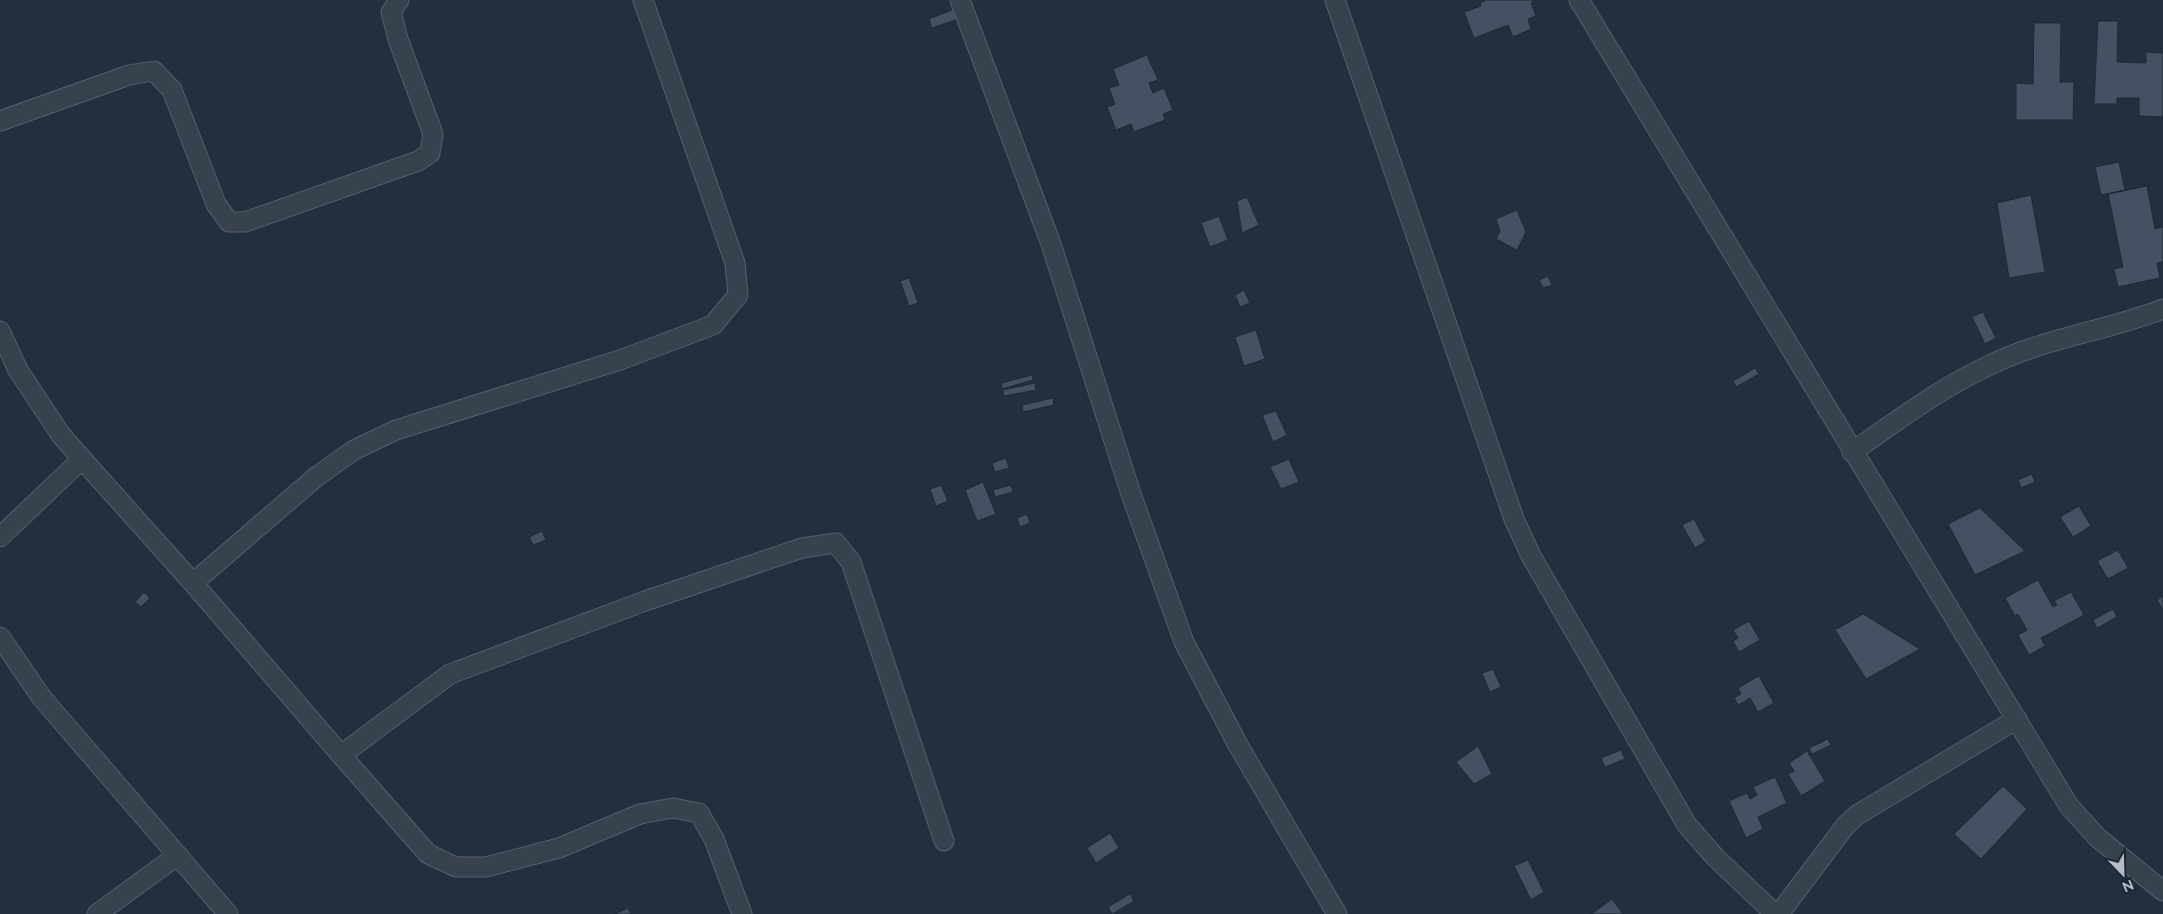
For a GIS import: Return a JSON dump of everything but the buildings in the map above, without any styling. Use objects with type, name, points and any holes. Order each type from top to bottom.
[{"type":"street","points":[[0,121],[128,75],[154,71],[172,90],[216,204],[229,222],[245,222],[418,161],[430,153],[433,134],[398,39],[391,12],[399,0]]},
{"type":"street","points":[[193,583],[316,477],[354,450],[396,430],[620,360],[713,325],[738,295],[735,263],[643,0]]},
{"type":"street","points":[[960,0],[1051,244],[1131,494],[1184,642],[1238,745],[1337,914]]},
{"type":"street","points":[[1335,0],[1514,519],[1531,556],[1687,825],[1709,850],[1777,914],[1846,825],[1858,815],[2017,719]]},
{"type":"street","points":[[1579,0],[1852,452],[2069,806],[2098,838],[2163,891]]},
{"type":"street","points":[[1852,452],[1934,394],[1991,364],[2050,342],[2163,309]]},
{"type":"street","points":[[0,331],[18,370],[61,435],[193,583],[340,755],[428,854],[456,867],[486,867],[559,848],[640,814],[673,808],[698,813],[714,839],[742,914]]},
{"type":"street","points":[[0,538],[82,460]]},
{"type":"street","points":[[340,755],[450,674],[645,600],[802,548],[836,543],[851,562],[944,841]]},
{"type":"street","points":[[0,637],[42,698],[228,914]]},
{"type":"street","points":[[97,914],[178,855]]}]
